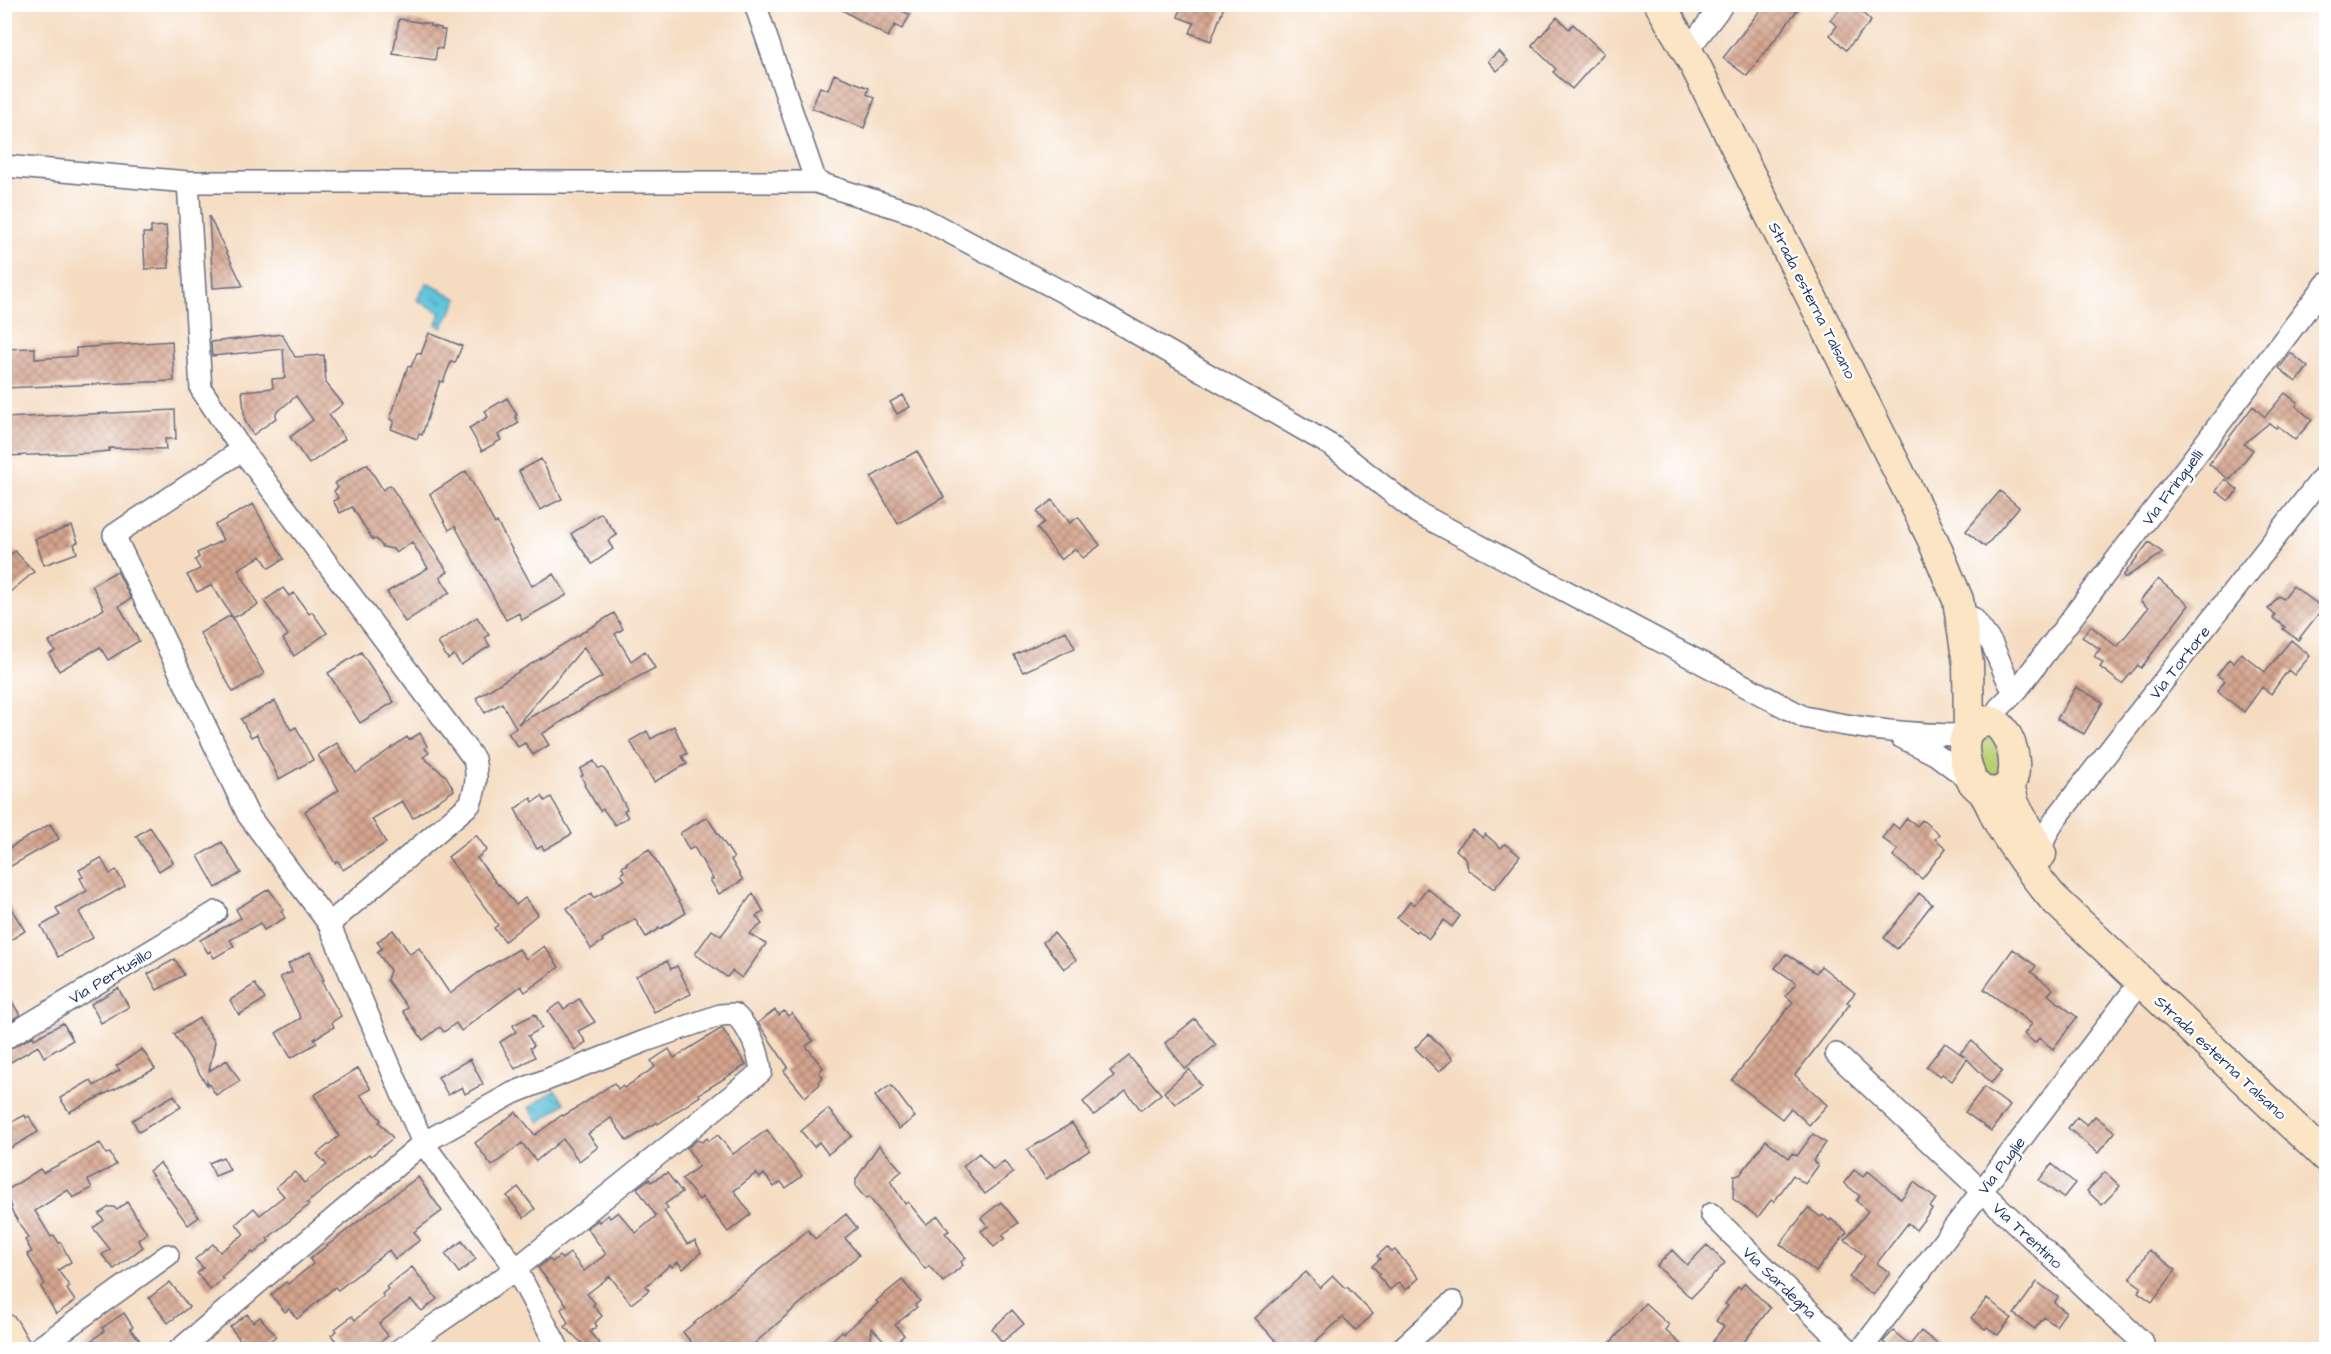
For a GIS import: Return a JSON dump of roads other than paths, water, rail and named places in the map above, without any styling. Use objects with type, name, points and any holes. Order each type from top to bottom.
[{"type":"street","points":[[755,4],[816,182]]},
{"type":"street","name":"Strada esterna Talsano","points":[[1660,4],[1687,51],[1966,609],[1968,664],[1984,728]]},
{"type":"street","points":[[1687,51],[1723,4]]},
{"type":"street","points":[[4,166],[188,182],[816,182],[913,213],[1091,307],[1332,446],[1418,513],[1804,717],[1892,733],[1984,728]]},
{"type":"street","points":[[188,182],[201,389],[242,450],[474,759],[477,773],[475,791],[470,804],[329,924]]},
{"type":"street","name":"Via Fringuelli","points":[[2017,690],[2326,284]]},
{"type":"street","points":[[242,450],[114,535],[248,815],[329,924],[423,1143],[516,1269],[559,1350]]},
{"type":"street","name":"Via Tortore","points":[[2042,855],[2045,837],[2058,816],[2326,473]]},
{"type":"street","points":[[1966,609],[1992,644],[2009,684],[2017,690],[2008,717],[1984,728],[1964,742],[1995,783]]},
{"type":"street","points":[[1984,728],[1995,783]]},
{"type":"street","points":[[1892,733],[1995,783],[2038,817],[2048,819],[2058,816]]},
{"type":"street","name":"Strada esterna Talsano","points":[[1995,783],[2014,804],[2042,855],[2115,956]]},
{"type":"street","name":"Strada esterna Talsano","points":[[1995,783],[1998,820],[2026,866],[2052,897],[2326,1157]]},
{"type":"street","name":"Via Pertusillo","points":[[4,1039],[216,912]]},
{"type":"street","name":"Via Puglie","points":[[1861,1350],[2141,981]]},
{"type":"street","points":[[179,1350],[423,1143],[513,1093],[645,1041],[720,1015],[734,1014],[743,1022],[759,1056],[761,1072],[516,1269],[399,1350]]},
{"type":"street","name":"Via Trentino","points":[[1836,1054],[2142,1343]]},
{"type":"street","name":"Via Sardegna","points":[[1711,1214],[1849,1350]]},
{"type":"street","points":[[36,1350],[168,1255]]},
{"type":"street","points":[[1400,1350],[1452,1302]]},
{"type":"street","points":[[4,1329],[16,1350]]},
{"type":"water","points":[[427,283],[458,299],[442,328],[436,324],[441,313],[417,300]]},
{"type":"water","points":[[555,1090],[565,1103],[540,1122],[529,1108]]}]
